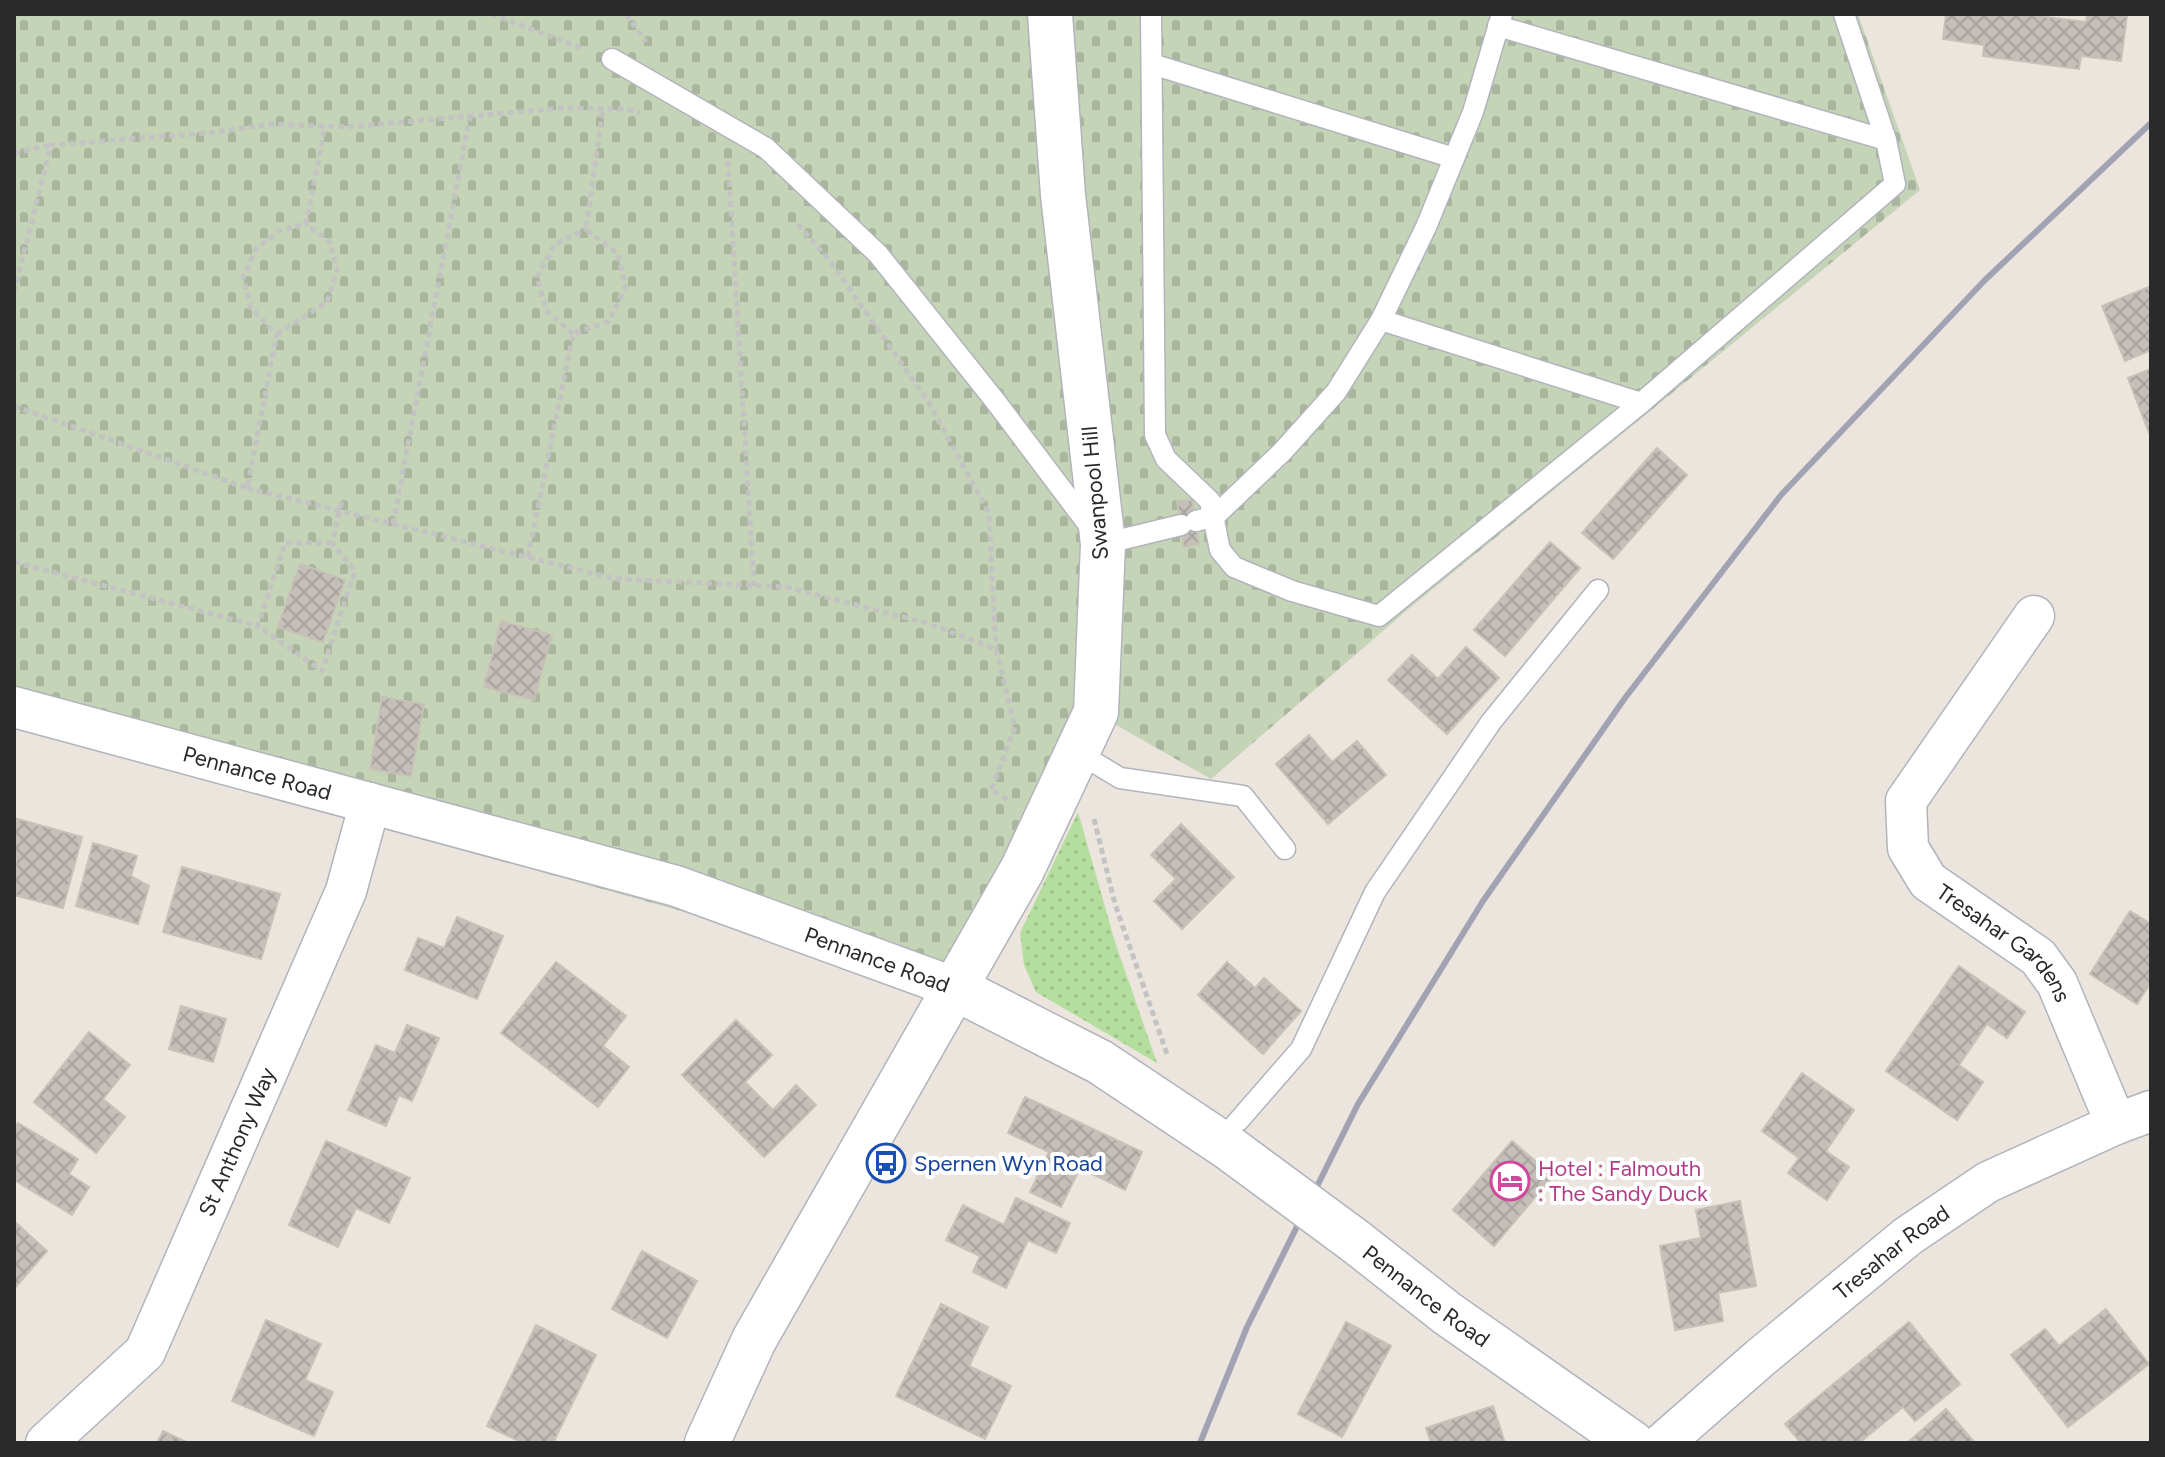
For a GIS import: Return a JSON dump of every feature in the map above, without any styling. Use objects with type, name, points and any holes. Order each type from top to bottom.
[{"type":"street","name":"Swanpool Hill","points":[[953,987],[1022,870],[1096,712],[1103,544],[1063,195],[1050,14]]},
{"type":"street","name":"Tresahar Gardens","points":[[2034,616],[1906,801],[1908,848],[1928,881],[2038,957],[2057,983],[2134,1118]]},
{"type":"street","name":"Pennance Road","points":[[14,707],[676,886],[953,987],[1100,1062],[1214,1137],[1610,1436]]},
{"type":"street","name":"St Anthony Way","points":[[46,1443],[145,1352],[346,891],[370,803]]},
{"type":"street","points":[[707,1443],[754,1340],[953,987]]},
{"type":"street","name":"Tresahar Road","points":[[1663,1443],[1908,1236],[1988,1182],[2134,1118]]},
{"type":"lane","points":[[1151,14],[1155,435],[1166,459],[1210,501],[1197,520]]},
{"type":"lane","points":[[1197,520],[1234,567],[1292,591],[1379,616],[1641,403],[1895,184],[1886,140],[1844,14]]},
{"type":"lane","points":[[612,59],[766,148],[878,254],[996,402],[1103,544],[1197,520],[1282,452],[1336,392],[1381,320],[1426,227],[1473,112],[1500,20],[1886,140]]},
{"type":"lane","points":[[1152,64],[1454,158]]},
{"type":"lane","points":[[1381,320],[1641,403]]},
{"type":"lane","points":[[1214,1137],[1301,1049],[1375,892],[1491,722],[1598,590]]},
{"type":"lane","points":[[1077,752],[1120,778],[1243,796],[1285,849]]},
{"type":"path","points":[[491,14],[612,59]]},
{"type":"path","points":[[14,153],[51,145],[209,133],[271,124],[346,127],[563,108],[623,109],[672,118],[689,104]]},
{"type":"path","points":[[586,229],[603,108]]},
{"type":"path","points":[[393,524],[470,116]]},
{"type":"path","points":[[306,224],[325,126]]},
{"type":"path","points":[[14,292],[51,145]]},
{"type":"path","points":[[738,163],[728,156],[754,586]]},
{"type":"path","points":[[796,221],[833,265],[929,403],[989,513],[996,649],[1015,727],[991,790],[1016,805]]},
{"type":"path","points":[[277,334],[251,308],[243,277],[256,249],[279,231],[306,224]]},
{"type":"path","points":[[247,488],[277,334],[327,302],[337,271],[330,242],[306,224]]},
{"type":"path","points":[[573,334],[609,321],[625,287],[618,254],[586,229]]},
{"type":"path","points":[[573,334],[546,310],[537,277],[555,244],[586,229]]},
{"type":"path","points":[[528,557],[573,334]]},
{"type":"path","points":[[14,406],[247,488],[616,579],[786,587],[927,623],[996,649]]},
{"type":"path","points":[[332,543],[342,500]]},
{"type":"path","points":[[258,626],[285,543],[332,543]]},
{"type":"path","points":[[14,562],[258,626],[322,671],[355,571],[332,543]]},
{"type":"path","points":[[1092,813],[1115,904],[1214,1137]]},
{"type":"green space","points":[[14,14],[1858,14],[1920,190],[1412,606],[1211,779],[1095,713],[953,987],[14,725]]},
{"type":"green space","points":[[1078,812],[1115,942],[1157,1063],[1036,992],[1024,965],[1020,933]]},
{"type":"building","points":[[1946,14],[2023,14],[2086,22],[2087,14],[2127,16],[2121,61],[2081,56],[2079,69],[1983,56],[1984,45],[1943,39]]},
{"type":"building","points":[[2151,286],[2151,350],[2125,361],[2102,306]]},
{"type":"building","points":[[2151,369],[2151,433],[2149,433],[2128,378]]},
{"type":"building","points":[[1657,448],[1687,475],[1613,559],[1582,533]]},
{"type":"building","points":[[1192,500],[1199,544],[1184,547],[1177,501]]},
{"type":"building","points":[[1550,542],[1580,568],[1505,656],[1474,630]]},
{"type":"building","points":[[300,564],[345,580],[323,642],[278,627]]},
{"type":"building","points":[[501,621],[552,635],[534,700],[484,687]]},
{"type":"building","points":[[1466,647],[1499,678],[1447,734],[1388,680],[1412,655],[1438,679]]},
{"type":"building","points":[[382,697],[424,704],[411,776],[370,769]]},
{"type":"building","points":[[1309,735],[1332,762],[1357,741],[1386,775],[1328,824],[1276,764]]},
{"type":"building","points":[[14,818],[82,837],[63,908],[14,895]]},
{"type":"building","points":[[1181,824],[1234,877],[1182,929],[1154,901],[1176,879],[1151,855]]},
{"type":"building","points":[[93,843],[137,856],[131,876],[149,886],[138,924],[76,906]]},
{"type":"building","points":[[182,867],[280,894],[261,959],[163,932]]},
{"type":"building","points":[[2130,911],[2151,924],[2151,982],[2137,1004],[2090,974]]},
{"type":"building","points":[[457,917],[503,936],[477,999],[405,970],[418,938],[444,948]]},
{"type":"building","points":[[556,962],[626,1016],[603,1046],[629,1067],[598,1107],[501,1033]]},
{"type":"building","points":[[1227,962],[1255,988],[1264,978],[1301,1011],[1263,1054],[1198,995]]},
{"type":"building","points":[[1959,966],[2025,1012],[2007,1038],[1987,1024],[1959,1065],[1983,1082],[1957,1120],[1886,1071]]},
{"type":"building","points":[[181,1006],[226,1019],[213,1062],[169,1049]]},
{"type":"building","points":[[736,1020],[772,1055],[745,1082],[773,1110],[796,1085],[816,1105],[764,1157],[682,1075]]},
{"type":"building","points":[[407,1025],[439,1038],[412,1101],[399,1095],[386,1126],[348,1110],[376,1045],[395,1053]]},
{"type":"building","points":[[89,1032],[130,1065],[103,1099],[125,1117],[96,1153],[34,1102]]},
{"type":"building","points":[[1802,1073],[1854,1110],[1826,1151],[1849,1167],[1827,1200],[1788,1173],[1799,1158],[1762,1131]]},
{"type":"building","points":[[1025,1097],[1142,1152],[1125,1190],[1080,1168],[1061,1207],[1030,1192],[1049,1152],[1008,1133]]},
{"type":"building","points":[[18,1123],[78,1159],[69,1174],[89,1187],[72,1215],[14,1180],[14,1129]]},
{"type":"building","points":[[326,1141],[410,1178],[389,1223],[356,1208],[338,1247],[289,1225]]},
{"type":"building","points":[[1512,1141],[1553,1176],[1494,1246],[1453,1210]]},
{"type":"building","points":[[1016,1198],[1070,1223],[1056,1253],[1028,1240],[1006,1288],[973,1272],[980,1256],[946,1240],[963,1205],[1004,1225]]},
{"type":"building","points":[[1740,1201],[1756,1286],[1718,1293],[1723,1321],[1675,1330],[1660,1246],[1701,1238],[1696,1210]]},
{"type":"building","points":[[14,1221],[47,1251],[14,1289]]},
{"type":"building","points":[[642,1251],[697,1281],[667,1338],[612,1309]]},
{"type":"building","points":[[941,1304],[988,1327],[969,1366],[1011,1386],[985,1439],[896,1396]]},
{"type":"building","points":[[2106,1309],[2149,1364],[2068,1427],[2011,1355],[2045,1329],[2059,1346]]},
{"type":"building","points":[[266,1320],[321,1344],[305,1380],[333,1392],[314,1436],[232,1401]]},
{"type":"building","points":[[1346,1322],[1391,1346],[1342,1437],[1298,1414]]},
{"type":"building","points":[[1909,1322],[1960,1384],[1915,1421],[1903,1407],[1859,1443],[1801,1443],[1785,1424]]},
{"type":"building","points":[[536,1325],[596,1355],[553,1443],[523,1443],[487,1426]]},
{"type":"building","points":[[1493,1406],[1505,1443],[1431,1443],[1426,1428]]},
{"type":"building","points":[[1946,1409],[1975,1443],[1907,1443]]},
{"type":"building","points":[[163,1431],[188,1443],[157,1443]]},
{"type":"railway","points":[[1200,1443],[1247,1327],[1358,1104],[1483,901],[1625,698],[1781,495],[1985,280],[2151,123]]},
{"type":"place","name":"Spernen Wyn Road","points":[[886,1163]]},
{"type":"place","name":"Hotel : Falmouth : The Sandy Duck","points":[[1510,1181]]}]
